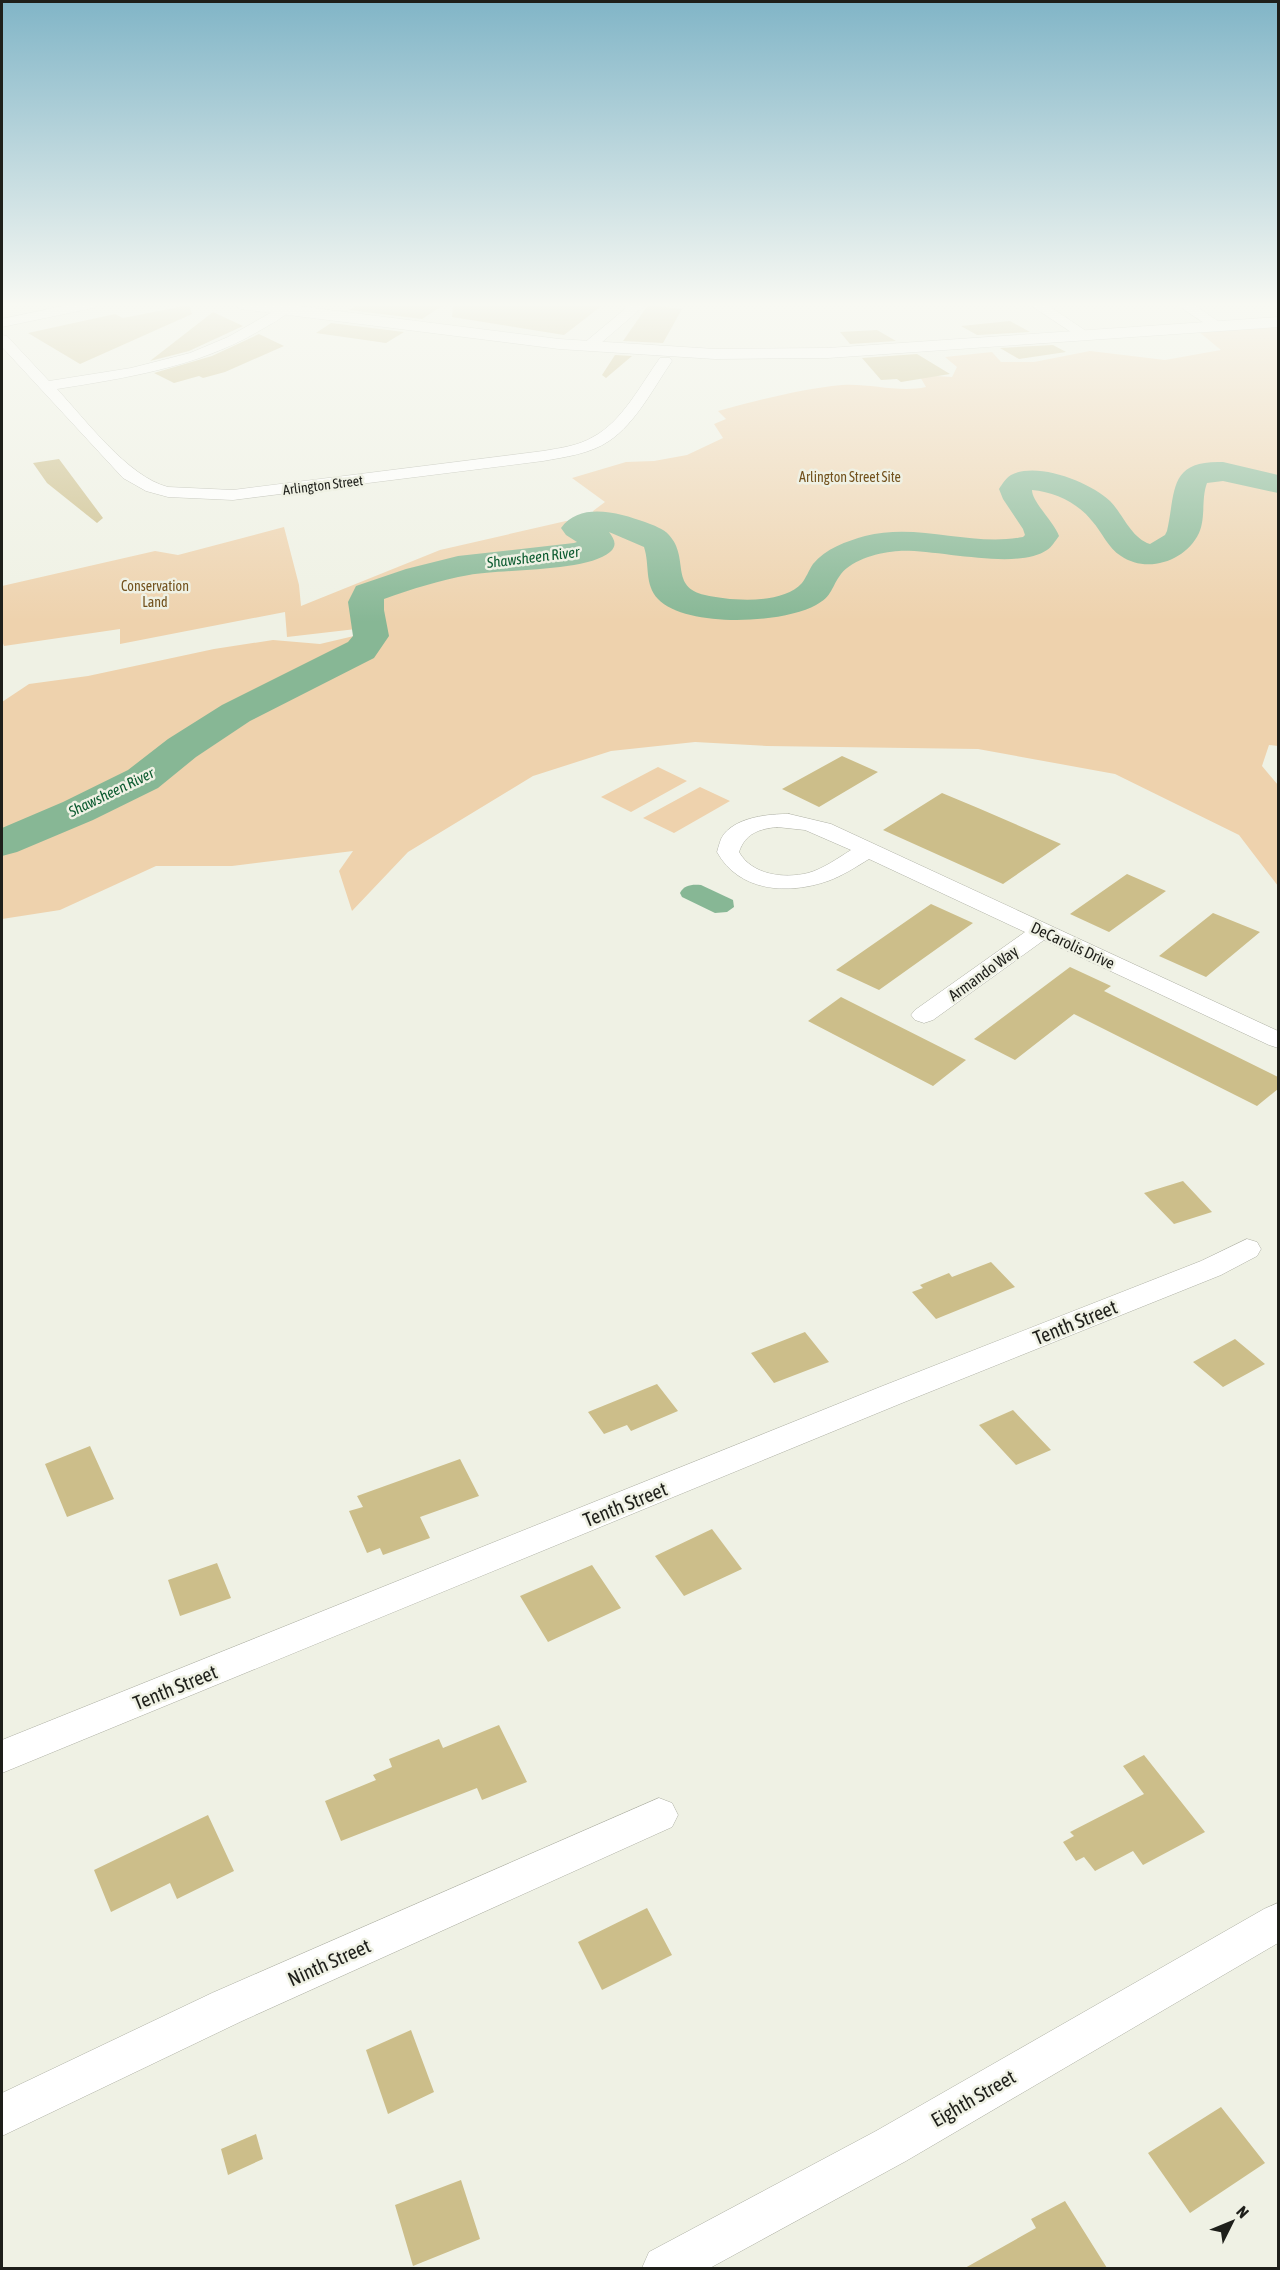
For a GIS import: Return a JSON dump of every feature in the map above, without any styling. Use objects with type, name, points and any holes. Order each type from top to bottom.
[{"type":"street","name":"Arlington Street","points":[[68,410],[129,475],[139,482],[168,492],[233,495],[531,457],[581,448],[596,442],[613,429],[628,410]]},
{"type":"street","name":"DeCarolis Drive","points":[[867,850],[822,875],[806,880],[789,881],[770,880],[744,871],[733,862],[728,847],[733,837],[745,828],[762,823],[783,821],[810,825],[867,850],[1278,1040]]},
{"type":"street","name":"Armando Way","points":[[924,1015],[1042,931]]},
{"type":"street","name":"Tenth Street","points":[[2,1757],[891,1395],[1211,1268],[1247,1249]]},
{"type":"street","name":"Ninth Street","points":[[2,2115],[227,2007],[659,1815]]},
{"type":"street","name":"Eighth Street","points":[[665,2268],[891,2146],[1278,1922]]},
{"type":"green space","points":[[1278,410],[1278,746],[1269,745],[1262,766],[1278,785],[1278,886],[1239,835],[1115,774],[978,749],[767,746],[695,742],[611,751],[533,776],[408,852],[352,911],[339,871],[353,851],[232,866],[156,866],[60,910],[2,919],[2,702],[29,684],[88,676],[214,649],[273,640],[320,644],[354,636],[356,629],[287,637],[285,612],[120,644],[120,629],[4,646],[2,641],[2,586],[155,551],[178,555],[284,527],[299,585],[301,606],[440,550],[566,521],[595,521],[593,511],[605,502],[572,478],[626,462],[654,461],[687,455],[723,438],[714,424],[726,419],[718,411]]},
{"type":"green space","points":[[658,767],[687,781],[631,812],[601,797]]},
{"type":"green space","points":[[700,787],[730,801],[674,833],[643,818]]},
{"type":"shaded area","points":[[701,885],[733,900],[734,907],[727,912],[715,913],[682,897],[680,893],[689,886]]},
{"type":"building","points":[[59,459],[103,518],[97,523],[47,483],[33,463]]},
{"type":"building","points":[[842,756],[878,772],[819,807],[782,789]]},
{"type":"building","points":[[942,793],[1061,844],[1003,884],[883,830]]},
{"type":"building","points":[[1127,874],[1166,891],[1109,932],[1070,914]]},
{"type":"building","points":[[931,904],[973,923],[879,990],[836,970]]},
{"type":"building","points":[[1213,913],[1260,932],[1206,977],[1159,956]]},
{"type":"building","points":[[1070,967],[1111,986],[1104,991],[1278,1077],[1278,1089],[1257,1106],[1074,1014],[1015,1060],[974,1039]]},
{"type":"building","points":[[841,997],[966,1060],[933,1086],[808,1021]]},
{"type":"building","points":[[1183,1181],[1212,1212],[1174,1224],[1144,1193]]},
{"type":"building","points":[[991,1262],[1015,1287],[936,1319],[912,1292],[923,1288],[920,1285],[949,1273],[952,1277]]},
{"type":"building","points":[[805,1332],[829,1362],[774,1383],[751,1353]]},
{"type":"building","points":[[1235,1339],[1265,1364],[1223,1387],[1193,1362]]},
{"type":"building","points":[[657,1384],[678,1411],[631,1431],[627,1425],[604,1434],[588,1412]]},
{"type":"building","points":[[1013,1410],[1051,1450],[1016,1465],[979,1425]]},
{"type":"building","points":[[90,1446],[114,1499],[67,1517],[45,1464]]},
{"type":"building","points":[[460,1459],[479,1496],[420,1517],[430,1538],[383,1555],[380,1548],[367,1553],[349,1511],[363,1507],[357,1496]]},
{"type":"building","points":[[712,1529],[742,1569],[684,1596],[655,1556]]},
{"type":"building","points":[[217,1563],[231,1598],[180,1616],[168,1580]]},
{"type":"building","points":[[592,1565],[621,1608],[548,1642],[520,1596]]},
{"type":"building","points":[[499,1725],[527,1782],[482,1800],[477,1788],[341,1841],[325,1801],[376,1780],[373,1775],[392,1767],[389,1759],[439,1739],[443,1748]]},
{"type":"building","points":[[1144,1755],[1205,1832],[1143,1865],[1133,1851],[1095,1871],[1084,1857],[1076,1861],[1063,1842],[1074,1836],[1070,1832],[1144,1794],[1123,1766]]},
{"type":"building","points":[[208,1815],[234,1871],[177,1899],[170,1883],[111,1912],[94,1870]]},
{"type":"building","points":[[647,1908],[672,1955],[602,1990],[578,1942]]},
{"type":"building","points":[[411,2030],[434,2092],[388,2114],[366,2050]]},
{"type":"building","points":[[1221,2107],[1265,2163],[1190,2213],[1148,2153]]},
{"type":"building","points":[[256,2134],[263,2159],[228,2175],[221,2149]]},
{"type":"building","points":[[461,2180],[480,2239],[413,2266],[395,2205]]},
{"type":"building","points":[[1065,2201],[1107,2268],[965,2268],[1036,2228],[1031,2219]]},
{"type":"waterway","name":"Shawsheen River","points":[[2,843],[78,811],[143,779],[182,748],[236,713],[361,650],[371,636],[366,610],[368,593],[458,566],[555,557],[586,550],[598,545],[598,540],[578,528],[585,523],[594,521],[616,524],[656,540],[664,556],[666,583],[670,591],[679,598],[708,606],[757,610],[774,608],[804,598],[816,589],[824,573],[836,561],[875,544],[908,540],[1008,549],[1032,545],[1042,536],[1040,529],[1016,494],[1015,489],[1022,482],[1055,484],[1088,499],[1104,514],[1126,544],[1132,549],[1149,554],[1167,549],[1178,541],[1184,531],[1190,485],[1196,477],[1215,471],[1278,484]]},
{"type":"park label","name":"Arlington Street Site","points":[[850,477]]},
{"type":"park label","name":"Conservation Land","points":[[155,594]]}]
